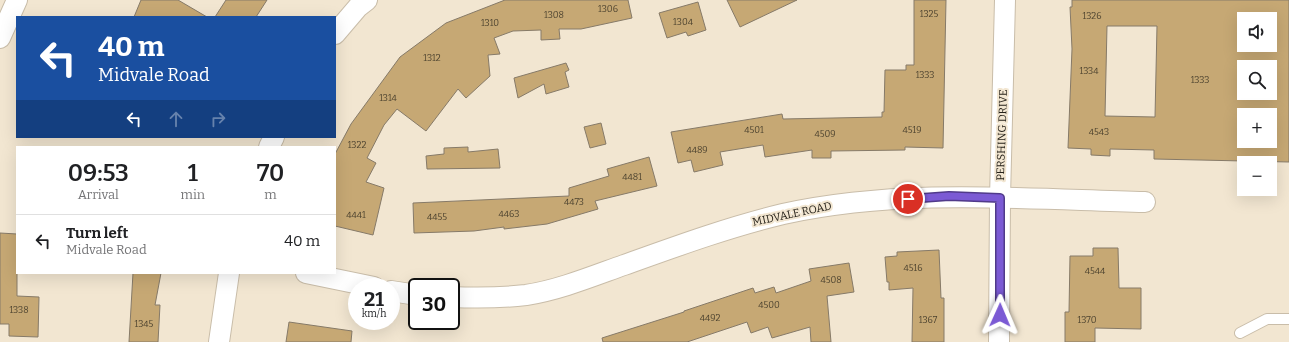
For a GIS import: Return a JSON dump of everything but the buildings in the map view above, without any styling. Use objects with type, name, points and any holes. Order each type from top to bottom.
[{"type":"street","points":[[0,38],[17,0]]},
{"type":"street","points":[[336,33],[358,7],[367,0]]},
{"type":"street","name":"PERSHING DRIVE","points":[[999,342],[1000,198],[1006,0]]},
{"type":"street","name":"MIDVALE ROAD","points":[[460,297],[480,298],[527,294],[579,281],[723,230],[784,214],[853,202],[949,196],[1145,202]]},
{"type":"street","points":[[219,342],[228,274]]},
{"type":"street","points":[[311,274],[348,282]]},
{"type":"lane","points":[[1240,333],[1267,319],[1289,319]]},
{"type":"route","points":[[908,199],[949,196],[1000,198],[1000,315]]}]
